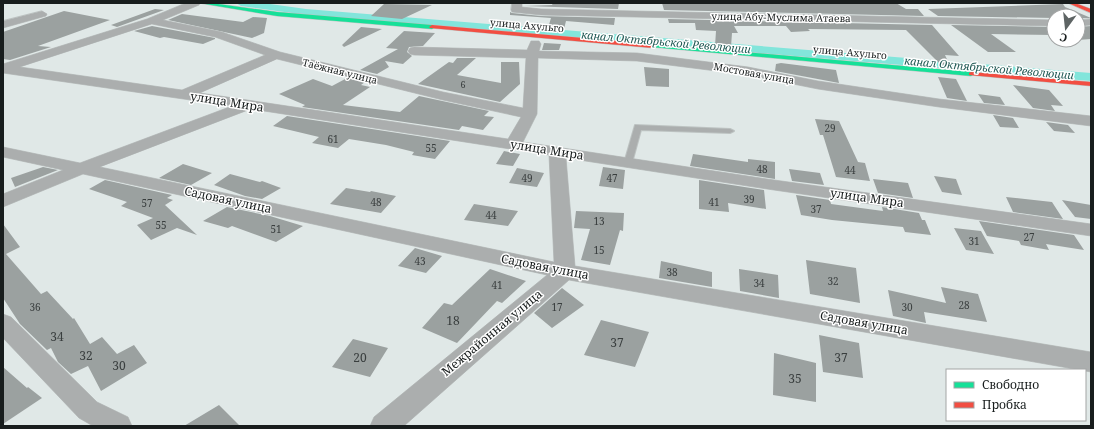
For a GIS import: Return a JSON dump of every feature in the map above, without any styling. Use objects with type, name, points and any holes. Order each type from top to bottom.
[{"type":"main road","name":"улица Ахульго","points":[[201,3],[277,14],[1091,84]]},
{"type":"main road","points":[[1070,3],[1091,10]]},
{"type":"main road","points":[[1074,3],[1091,10]]},
{"type":"main road","points":[[282,5],[310,9],[552,28]]},
{"type":"street","points":[[3,69],[152,21],[195,3]]},
{"type":"street","name":"улица Абу-Муслима Атаева","points":[[517,3],[516,10],[541,12],[1046,23]]},
{"type":"street","points":[[3,25],[38,8]]},
{"type":"street","name":"Таёжная улица","points":[[152,21],[218,34],[276,55],[443,96],[530,114]]},
{"type":"street","points":[[513,145],[530,114],[532,56],[536,36]]},
{"type":"street","name":"Мостовая улица","points":[[414,52],[532,56],[637,57],[748,71],[818,85],[940,103],[1091,121]]},
{"type":"street","points":[[183,95],[276,55]]},
{"type":"street","name":"улица Мира","points":[[3,69],[628,163],[1091,230]]},
{"type":"street","points":[[3,201],[83,168],[247,105]]},
{"type":"street","name":"Садовая улица","points":[[3,152],[564,272],[1091,362]]},
{"type":"street","points":[[557,152],[564,272]]},
{"type":"street","name":"Межрайонная улица","points":[[384,426],[564,272]]},
{"type":"street","points":[[3,323],[88,410],[118,426]]},
{"type":"lane","points":[[628,163],[638,127],[730,131]]},
{"type":"building","points":[[553,3],[619,3],[618,9],[524,6],[552,5]]},
{"type":"building","points":[[662,3],[896,3],[906,9],[918,9],[924,16],[664,10]]},
{"type":"building","points":[[384,4],[432,5],[402,19],[371,16]]},
{"type":"building","points":[[1063,4],[1067,8],[1046,8],[1046,18],[938,16],[928,9]]},
{"type":"building","points":[[155,9],[164,10],[117,27],[111,25]]},
{"type":"building","points":[[64,11],[110,20],[38,46],[51,47],[10,60],[3,59],[3,32]]},
{"type":"building","points":[[510,12],[541,16],[615,18],[614,25],[566,21],[563,33],[547,31],[551,18],[510,15]]},
{"type":"building","points":[[182,14],[243,22],[253,17],[267,18],[264,33],[252,38],[168,20]]},
{"type":"building","points":[[668,19],[932,25],[959,56],[945,55],[950,66],[941,65],[906,30],[808,29],[810,31],[791,32],[786,26],[734,26],[738,33],[732,33],[731,47],[715,46],[716,31],[696,30],[695,23],[669,23]]},
{"type":"building","points":[[951,25],[1046,27],[1046,35],[991,34],[1016,52],[988,52]]},
{"type":"building","points":[[152,26],[215,39],[203,44],[164,37],[160,38],[134,31]]},
{"type":"building","points":[[1086,26],[1091,26],[1091,39],[1086,39]]},
{"type":"building","points":[[361,27],[382,29],[344,47],[342,45]]},
{"type":"building","points":[[404,31],[435,33],[423,46],[409,47],[407,52],[412,56],[403,64],[385,61],[389,67],[377,74],[360,70],[398,49],[386,48]]},
{"type":"building","points":[[544,43],[561,44],[559,50],[542,50]]},
{"type":"building","points":[[457,58],[476,58],[457,75],[501,83],[501,62],[519,62],[520,84],[500,102],[418,84],[449,62],[453,63]]},
{"type":"building","points":[[781,63],[836,70],[839,83],[775,71],[776,64]]},
{"type":"building","points":[[644,67],[669,69],[669,87],[646,86]]},
{"type":"building","points":[[938,77],[956,79],[967,101],[947,98]]},
{"type":"building","points":[[347,78],[365,82],[361,85],[370,87],[343,105],[400,112],[419,96],[489,111],[484,116],[494,117],[483,130],[462,126],[459,130],[302,107],[305,105],[279,94],[313,79],[332,86]]},
{"type":"building","points":[[1013,85],[1049,90],[1063,106],[1051,105],[1055,111],[1033,108]]},
{"type":"building","points":[[978,94],[1000,97],[1005,105],[984,103]]},
{"type":"building","points":[[993,115],[1013,118],[1019,128],[1000,127]]},
{"type":"building","points":[[287,116],[450,141],[435,159],[412,155],[414,152],[386,145],[349,139],[338,148],[312,143],[319,137],[273,126]]},
{"type":"building","points":[[815,119],[839,121],[858,162],[865,163],[870,181],[836,177],[823,135],[820,135]]},
{"type":"building","points":[[1046,122],[1068,125],[1075,133],[1054,131]]},
{"type":"building","points":[[504,151],[520,154],[513,166],[496,164]]},
{"type":"building","points":[[693,154],[748,162],[748,159],[775,162],[775,179],[690,166]]},
{"type":"building","points":[[183,164],[212,173],[191,185],[159,178]]},
{"type":"building","points":[[43,167],[58,170],[15,187],[11,178]]},
{"type":"building","points":[[603,167],[625,170],[623,189],[599,186]]},
{"type":"building","points":[[517,168],[544,173],[537,187],[509,183]]},
{"type":"building","points":[[789,169],[820,173],[824,185],[792,181]]},
{"type":"building","points":[[230,174],[260,182],[262,181],[281,188],[262,199],[245,196],[214,185]]},
{"type":"building","points":[[934,176],[956,179],[962,195],[942,192]]},
{"type":"building","points":[[873,179],[908,183],[913,198],[878,193]]},
{"type":"building","points":[[105,180],[172,195],[167,198],[173,200],[165,205],[197,235],[177,228],[151,240],[137,225],[153,218],[121,206],[127,202],[89,189]]},
{"type":"building","points":[[699,180],[764,190],[766,209],[728,203],[729,212],[699,209]]},
{"type":"building","points":[[346,188],[396,196],[381,213],[330,204]]},
{"type":"building","points":[[796,195],[830,200],[831,204],[883,211],[882,207],[919,213],[922,220],[925,220],[931,235],[905,232],[903,227],[832,220],[801,215]]},
{"type":"building","points":[[1006,197],[1052,202],[1063,219],[1013,212]]},
{"type":"building","points":[[1062,200],[1091,205],[1091,219],[1075,217]]},
{"type":"building","points":[[474,204],[518,211],[508,226],[464,220]]},
{"type":"building","points":[[227,207],[270,216],[303,226],[276,242],[232,226],[228,228],[203,221]]},
{"type":"building","points":[[576,211],[624,213],[623,231],[620,230],[610,265],[581,260],[590,229],[574,228]]},
{"type":"building","points":[[979,221],[1074,235],[1084,250],[1046,244],[1049,250],[1021,245],[1019,241],[987,236]]},
{"type":"building","points":[[3,224],[20,247],[6,254],[41,294],[47,291],[73,319],[74,318],[90,344],[102,337],[117,354],[134,345],[147,363],[101,391],[88,366],[71,374],[58,362],[51,348],[47,350],[20,324],[3,298]]},
{"type":"building","points":[[954,228],[981,231],[994,254],[966,250]]},
{"type":"building","points":[[415,248],[442,256],[426,273],[398,266]]},
{"type":"building","points":[[806,260],[856,268],[860,303],[810,294]]},
{"type":"building","points":[[661,261],[712,272],[712,287],[659,278]]},
{"type":"building","points":[[490,269],[526,281],[502,303],[497,301],[457,343],[422,328],[444,303],[452,305]]},
{"type":"building","points":[[739,269],[778,275],[779,298],[740,291]]},
{"type":"building","points":[[941,287],[978,294],[987,322],[924,312],[926,323],[893,316],[888,290],[946,303]]},
{"type":"building","points":[[562,288],[584,305],[552,328],[534,313]]},
{"type":"building","points":[[601,320],[649,332],[635,367],[584,355]]},
{"type":"building","points":[[819,335],[859,343],[863,378],[823,372]]},
{"type":"building","points":[[353,339],[388,348],[370,377],[332,367]]},
{"type":"building","points":[[774,353],[816,363],[816,402],[773,395]]},
{"type":"building","points":[[3,367],[27,388],[28,387],[42,398],[3,424]]},
{"type":"building","points":[[219,405],[240,426],[184,426]]},
{"type":"waterway","name":"канал Октябрьской Революции","points":[[241,3],[306,12],[1091,77]]},
{"type":"traffic: fast","points":[[201,3],[277,14],[432,27]]},
{"type":"traffic: fast","points":[[653,46],[971,74]]},
{"type":"traffic: jam","points":[[1070,3],[1091,11]]},
{"type":"traffic: jam","points":[[432,27],[653,46]]},
{"type":"traffic: jam","points":[[971,74],[1091,84]]}]
